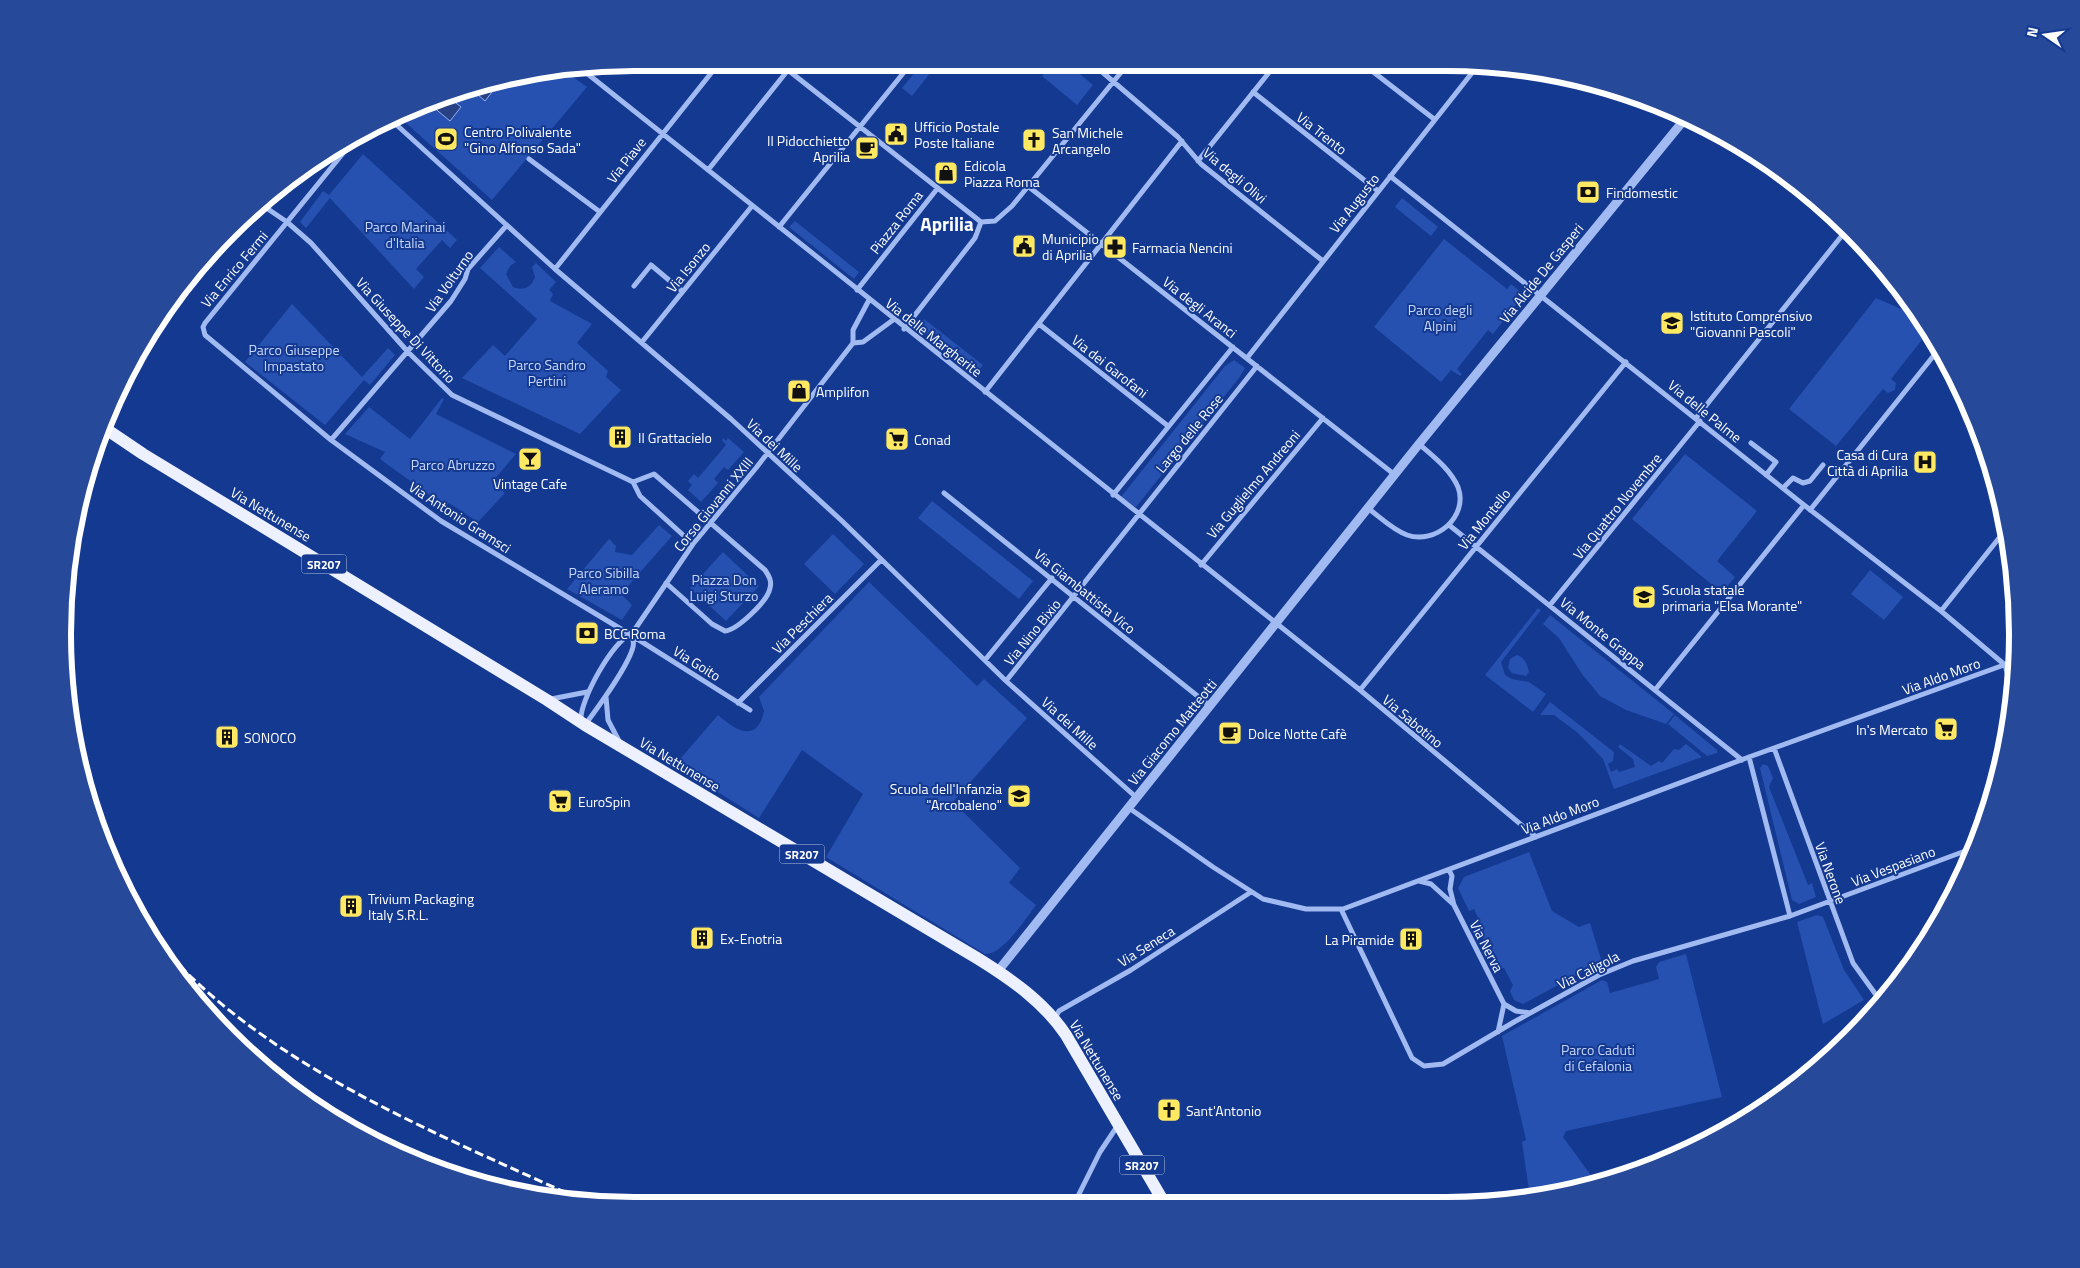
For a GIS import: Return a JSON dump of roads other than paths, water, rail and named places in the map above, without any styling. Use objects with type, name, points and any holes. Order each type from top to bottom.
[{"type":"main road","name":"Via Nettunense","points":[[109,432],[548,700],[583,724],[998,971],[1018,985],[1055,1019],[1161,1197]]},
{"type":"street","name":"Via Piave","points":[[555,268],[713,71]]},
{"type":"street","points":[[708,170],[784,71]]},
{"type":"street","points":[[790,71],[937,189]]},
{"type":"street","points":[[778,227],[905,71]]},
{"type":"street","name":"Via degli Olivi","points":[[1102,71],[1182,141],[1198,161],[1323,261]]},
{"type":"street","points":[[904,329],[975,238],[981,222],[995,221],[1030,187],[1122,71]]},
{"type":"street","points":[[1198,161],[1270,71]]},
{"type":"street","points":[[1372,71],[1434,119]]},
{"type":"street","name":"Via Augusto","points":[[1247,358],[1473,72]]},
{"type":"street","name":"Via delle Margherite","points":[[587,73],[904,329],[986,392],[1276,624]]},
{"type":"street","name":"Via Trento","points":[[1253,92],[1378,191]]},
{"type":"street","name":"Via Alcide De Gasperi","points":[[1396,475],[1419,444],[1682,123]]},
{"type":"street","name":"Via dei Mille","points":[[396,124],[555,268],[768,453],[1006,681],[1137,798]]},
{"type":"street","points":[[986,392],[1182,141]]},
{"type":"street","name":"Via Enrico Fermi","points":[[204,322],[343,153]]},
{"type":"street","points":[[530,158],[600,212]]},
{"type":"street","name":"Via delle Palme","points":[[1390,176],[1810,510],[1941,611],[2005,665]]},
{"type":"street","name":"Via degli Aranci","points":[[1030,187],[1396,475]]},
{"type":"street","name":"Piazza Roma","points":[[857,290],[937,189],[981,222]]},
{"type":"street","name":"Via Isonzo","points":[[642,342],[752,206]]},
{"type":"street","name":"Via Giuseppe Di Vittorio","points":[[267,208],[287,222],[311,243],[408,352],[452,395],[633,482]]},
{"type":"street","name":"Via Volturno","points":[[331,440],[451,301],[465,279],[468,269],[507,225]]},
{"type":"street","name":"Via Quattro Novembre","points":[[1550,606],[1700,421],[1843,235]]},
{"type":"street","points":[[634,286],[651,265],[682,291]]},
{"type":"street","points":[[869,300],[853,330],[853,343],[863,342],[893,320]]},
{"type":"street","name":"Via Antonio Gramsci","points":[[204,322],[205,335],[331,440],[440,521],[631,635]]},
{"type":"street","name":"Via dei Garofani","points":[[1039,324],[1168,426]]},
{"type":"street","name":"Corso Giovanni XXIII","points":[[583,724],[582,705],[618,644],[626,636],[631,635],[693,544],[768,453],[853,343]]},
{"type":"street","name":"Largo delle Rose","points":[[1113,494],[1233,347]]},
{"type":"street","points":[[1810,510],[1934,356]]},
{"type":"street","name":"Via Montello","points":[[1360,690],[1626,362]]},
{"type":"street","name":"Largo delle Rose","points":[[1075,596],[1257,366]]},
{"type":"street","name":"Via Guglielmo Andreoni","points":[[1201,564],[1323,418]]},
{"type":"street","points":[[1751,443],[1776,462],[1766,474]]},
{"type":"street","points":[[1368,509],[1396,530],[1413,537],[1436,534],[1449,524],[1459,508],[1458,488],[1449,471],[1419,444]]},
{"type":"street","points":[[1783,488],[1793,478],[1804,483],[1810,481],[1823,464]]},
{"type":"street","points":[[666,582],[712,624],[725,631],[736,627],[767,596],[771,586],[767,573],[654,474],[633,482],[640,496],[693,544]]},
{"type":"street","name":"Via Giacomo Matteotti","points":[[998,971],[1396,475]]},
{"type":"street","name":"Via Giambattista Vico","points":[[944,493],[1211,706]]},
{"type":"street","points":[[1655,690],[1804,505]]},
{"type":"street","name":"Via Monte Grappa","points":[[1449,524],[1742,760]]},
{"type":"street","points":[[1941,611],[2000,537]]},
{"type":"street","name":"Via Peschiera","points":[[738,703],[881,560]]},
{"type":"street","name":"Via Nino Bixio","points":[[985,660],[1052,578]]},
{"type":"street","name":"Via Nino Bixio","points":[[1006,681],[1075,596]]},
{"type":"street","name":"Via Sabotino","points":[[1276,624],[1360,690],[1536,837]]},
{"type":"street","name":"Corso Giovanni XXIII","points":[[583,724],[606,696],[633,648],[631,635]]},
{"type":"street","name":"Via Goito","points":[[631,635],[750,710]]},
{"type":"street","name":"Via Aldo Moro","points":[[1129,808],[1263,899],[1293,907],[1324,910],[1341,909],[1749,757],[2008,664]]},
{"type":"street","points":[[2005,665],[2008,674]]},
{"type":"street","points":[[548,700],[588,692]]},
{"type":"street","points":[[606,696],[608,720],[622,747]]},
{"type":"street","name":"Via Nerone","points":[[1774,748],[1853,964],[1877,996]]},
{"type":"street","points":[[1749,757],[1790,916]]},
{"type":"street","name":"Via Vespasiano","points":[[1790,916],[1830,903],[1965,851]]},
{"type":"street","name":"Via Nerva","points":[[1449,870],[1452,876],[1450,889],[1454,905],[1504,1004]]},
{"type":"street","points":[[1419,881],[1431,884],[1454,905]]},
{"type":"street","name":"Via Seneca","points":[[1055,1019],[1059,1011],[1131,970],[1251,892]]},
{"type":"street","name":"Via Caligola","points":[[1341,909],[1416,1062],[1424,1066],[1440,1066],[1530,1013],[1622,965],[1790,916]]},
{"type":"street","points":[[1498,1032],[1504,1004],[1516,1011],[1530,1013]]},
{"type":"street","points":[[1078,1197],[1100,1152],[1119,1125]]},
{"type":"railway","points":[[177,962],[197,983],[246,1023],[299,1060],[354,1092],[412,1122],[565,1192]]},
{"type":"place","name":"Ufficio Postale Poste Italiane","points":[[896,134]]},
{"type":"place","name":"Centro Polivalente \"Gino Alfonso Sada\"","points":[[446,139]]},
{"type":"place","name":"San Michele Arcangelo","points":[[1034,140]]},
{"type":"place","name":"Il Pidocchietto Aprilia","points":[[867,148]]},
{"type":"place","name":"Edicola Piazza Roma","points":[[946,173]]},
{"type":"place","name":"Findomestic","points":[[1588,192]]},
{"type":"place","name":"Municipio di Aprilia","points":[[1024,246]]},
{"type":"place","name":"Farmacia Nencini","points":[[1115,247]]},
{"type":"place","name":"Istituto Comprensivo \"Giovanni Pascoli\"","points":[[1672,323]]},
{"type":"place","name":"Amplifon","points":[[799,391]]},
{"type":"place","name":"Il Grattacielo","points":[[620,437]]},
{"type":"place","name":"Conad","points":[[897,439]]},
{"type":"place","name":"Vintage Cafe","points":[[530,459]]},
{"type":"place","name":"Casa di Cura Città di Aprilia","points":[[1925,462]]},
{"type":"place","name":"Scuola statale primaria \"Elsa Morante\"","points":[[1644,597]]},
{"type":"place","name":"BCC Roma","points":[[587,633]]},
{"type":"place","name":"In's Mercato","points":[[1946,729]]},
{"type":"place","name":"Dolce Notte Cafè","points":[[1230,733]]},
{"type":"place","name":"SONOCO","points":[[227,737]]},
{"type":"place","name":"Scuola dell'Infanzia \"Arcobaleno\"","points":[[1019,796]]},
{"type":"place","name":"EuroSpin","points":[[560,801]]},
{"type":"place","name":"Trivium Packaging Italy S.R.L.","points":[[351,906]]},
{"type":"place","name":"Ex-Enotria","points":[[702,938]]},
{"type":"place","name":"La Piramide","points":[[1411,939]]},
{"type":"place","name":"Sant'Antonio","points":[[1169,1110]]},
{"type":"district","name":"Aprilia","points":[[947,223]]},
{"type":"park label","name":"Parco Marinai d'Italia","points":[[405,234]]},
{"type":"park label","name":"Parco degli Alpini","points":[[1440,318]]},
{"type":"park label","name":"Parco Giuseppe Impastato","points":[[294,358]]},
{"type":"park label","name":"Parco Sandro Pertini","points":[[547,372]]},
{"type":"park label","name":"Parco Abruzzo","points":[[453,464]]},
{"type":"park label","name":"Parco Sibilla Aleramo","points":[[604,580]]},
{"type":"park label","name":"Piazza Don Luigi Sturzo","points":[[724,588]]},
{"type":"park label","name":"Parco Caduti di Cefalonia","points":[[1598,1058]]}]
